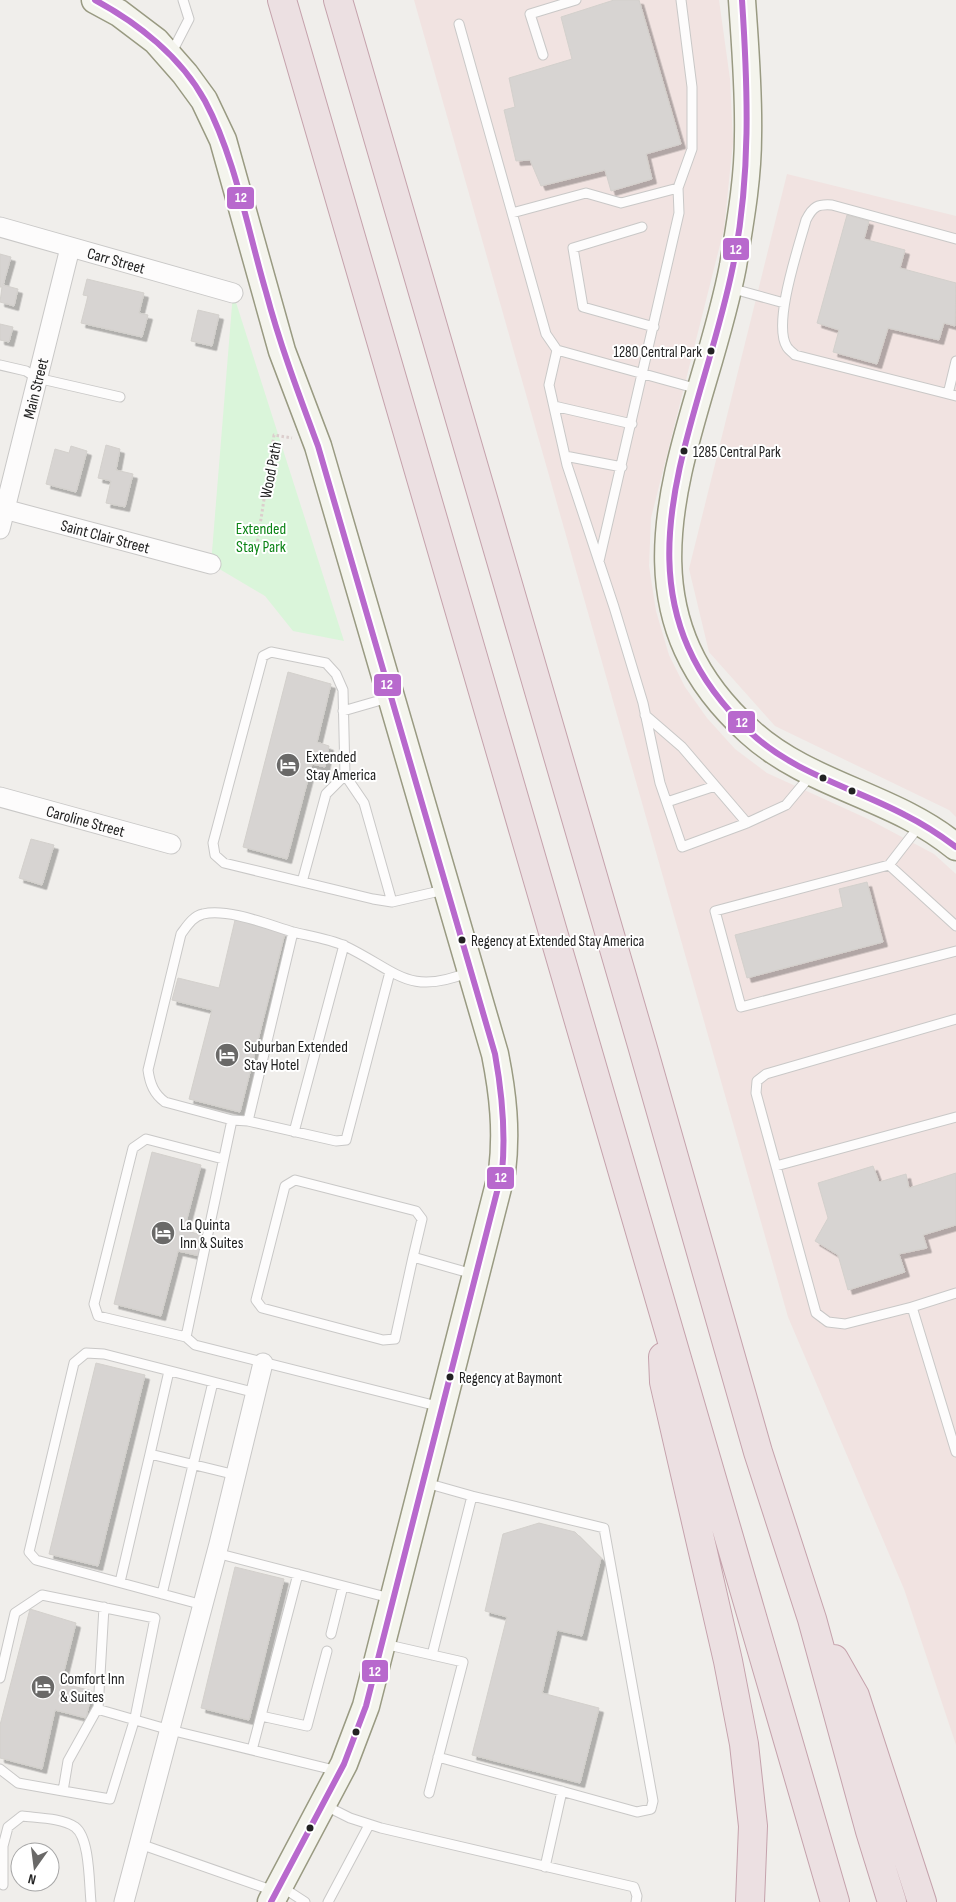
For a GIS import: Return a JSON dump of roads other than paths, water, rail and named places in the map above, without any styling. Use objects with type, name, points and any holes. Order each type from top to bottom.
[{"type":"highway","points":[[282,0],[835,1902]]},
{"type":"highway","points":[[338,0],[758,1452],[812,1619],[870,1831],[892,1902]]},
{"type":"highway","points":[[660,1303],[664,1382],[728,1661],[744,1744],[753,1826],[750,1902]]},
{"type":"highway","points":[[812,1619],[854,1696],[922,1902]]},
{"type":"street","points":[[95,0],[119,13],[156,41],[170,56],[204,100],[223,140],[282,351],[318,446],[495,1054],[505,1117],[505,1146],[502,1172],[358,1732],[340,1772],[276,1893]]},
{"type":"street","points":[[742,0],[747,75],[748,138],[743,204],[727,288],[674,492],[667,534],[668,575],[673,609],[684,643],[704,679],[725,706],[750,732],[776,753],[813,773],[921,823],[956,847]]},
{"type":"street","name":"Carr Street","points":[[0,227],[233,293]]},
{"type":"street","name":"Main Street","points":[[0,529],[2,509],[70,248]]},
{"type":"street","name":"Saint Clair Street","points":[[2,509],[211,564]]},
{"type":"street","name":"Caroline Street","points":[[0,797],[171,844]]},
{"type":"street","points":[[124,1902],[203,1604],[263,1363]]},
{"type":"lane","points":[[170,56],[189,19],[183,0]]},
{"type":"lane","points":[[543,55],[530,14],[576,0]]},
{"type":"lane","points":[[599,561],[679,213],[678,188],[692,149],[692,87],[681,0]]},
{"type":"lane","points":[[459,24],[546,334],[557,350],[701,390]]},
{"type":"lane","points":[[512,213],[586,193],[620,203],[678,188]]},
{"type":"lane","points":[[956,239],[832,205],[818,204],[811,209],[806,220],[784,303],[783,335],[787,347],[796,355],[952,395],[956,361]]},
{"type":"lane","points":[[642,227],[573,248],[583,307],[654,327]]},
{"type":"lane","points":[[727,288],[784,303]]},
{"type":"lane","points":[[557,350],[549,385],[565,456],[599,561],[645,716],[667,802],[682,847],[747,823],[786,805],[813,773]]},
{"type":"lane","points":[[0,365],[26,371],[37,378],[120,397]]},
{"type":"lane","points":[[554,406],[632,424]]},
{"type":"lane","points":[[565,456],[622,467]]},
{"type":"lane","points":[[392,902],[364,803],[345,775],[343,690],[336,674],[326,663],[271,652],[263,656],[213,843],[215,854],[224,863],[392,902],[447,889]]},
{"type":"lane","points":[[343,711],[391,697]]},
{"type":"lane","points":[[645,716],[682,747],[747,823]]},
{"type":"lane","points":[[302,882],[326,794],[345,775]]},
{"type":"lane","points":[[667,802],[715,786]]},
{"type":"lane","points":[[921,823],[890,865],[715,910],[741,1007],[956,951]]},
{"type":"lane","points":[[890,865],[956,926]]},
{"type":"lane","points":[[390,972],[346,1140],[336,1141],[248,1121],[232,1120],[165,1102],[156,1096],[148,1070],[181,934],[190,922],[202,914],[225,913],[344,945],[400,977],[425,984],[450,980],[470,971]]},
{"type":"lane","points":[[248,1121],[293,932]]},
{"type":"lane","points":[[294,1132],[344,945]]},
{"type":"lane","points":[[956,1019],[766,1074],[757,1081],[756,1093],[816,1313],[828,1322],[845,1324],[912,1307],[956,1293]]},
{"type":"lane","points":[[776,1166],[956,1117]]},
{"type":"lane","points":[[186,1338],[232,1120]]},
{"type":"lane","points":[[223,1159],[146,1139],[133,1148],[94,1304],[98,1316],[186,1338],[196,1345],[263,1363],[441,1407]]},
{"type":"lane","points":[[295,1180],[416,1211],[422,1219],[413,1257],[395,1339],[383,1340],[262,1308],[256,1300],[285,1186],[295,1180]]},
{"type":"lane","points":[[413,1257],[476,1275]]},
{"type":"lane","points":[[912,1307],[956,1452]]},
{"type":"lane","points":[[203,1604],[36,1560],[29,1552],[74,1363],[86,1353],[104,1354],[256,1393]]},
{"type":"lane","points":[[120,1582],[169,1371]]},
{"type":"lane","points":[[162,1594],[213,1382]]},
{"type":"lane","points":[[150,1454],[236,1475]]},
{"type":"lane","points":[[422,1482],[604,1528],[653,1801],[651,1809],[637,1812],[438,1757]]},
{"type":"lane","points":[[432,1655],[472,1496]]},
{"type":"lane","points":[[216,1553],[393,1599]]},
{"type":"lane","points":[[252,1750],[298,1574]]},
{"type":"lane","points":[[331,1634],[343,1586]]},
{"type":"lane","points":[[0,1678],[16,1613],[42,1595],[155,1618],[135,1718],[110,1799],[18,1783],[0,1769]]},
{"type":"lane","points":[[63,1791],[68,1761],[98,1709],[104,1607]]},
{"type":"lane","points":[[382,1643],[463,1662],[429,1793]]},
{"type":"lane","points":[[261,1716],[307,1726],[327,1651]]},
{"type":"lane","points":[[98,1709],[135,1718],[170,1730],[340,1772]]},
{"type":"lane","points":[[545,1867],[562,1791]]},
{"type":"lane","points":[[323,1804],[350,1818],[369,1825],[634,1887],[637,1896],[636,1902]]},
{"type":"lane","points":[[3,1885],[3,1846],[8,1827],[22,1816],[56,1821],[75,1827],[84,1839],[91,1902]]},
{"type":"lane","points":[[328,1902],[369,1825]]},
{"type":"lane","points":[[140,1844],[305,1902]]},
{"type":"place","name":"1280 Central Park","points":[[711,351]]},
{"type":"place","name":"1285 Central Park","points":[[684,451]]},
{"type":"place","name":"Extended Stay America","points":[[288,765]]},
{"type":"place","name":"Regency at Extended Stay America","points":[[462,940]]},
{"type":"place","name":"Suburban Extended Stay Hotel","points":[[227,1055]]},
{"type":"place","name":"La Quinta Inn & Suites","points":[[163,1233]]},
{"type":"place","name":"Regency at Baymont","points":[[450,1377]]},
{"type":"place","name":"Comfort Inn & Suites","points":[[43,1687]]},
{"type":"park label","name":"Extended Stay Park","points":[[261,537]]}]
